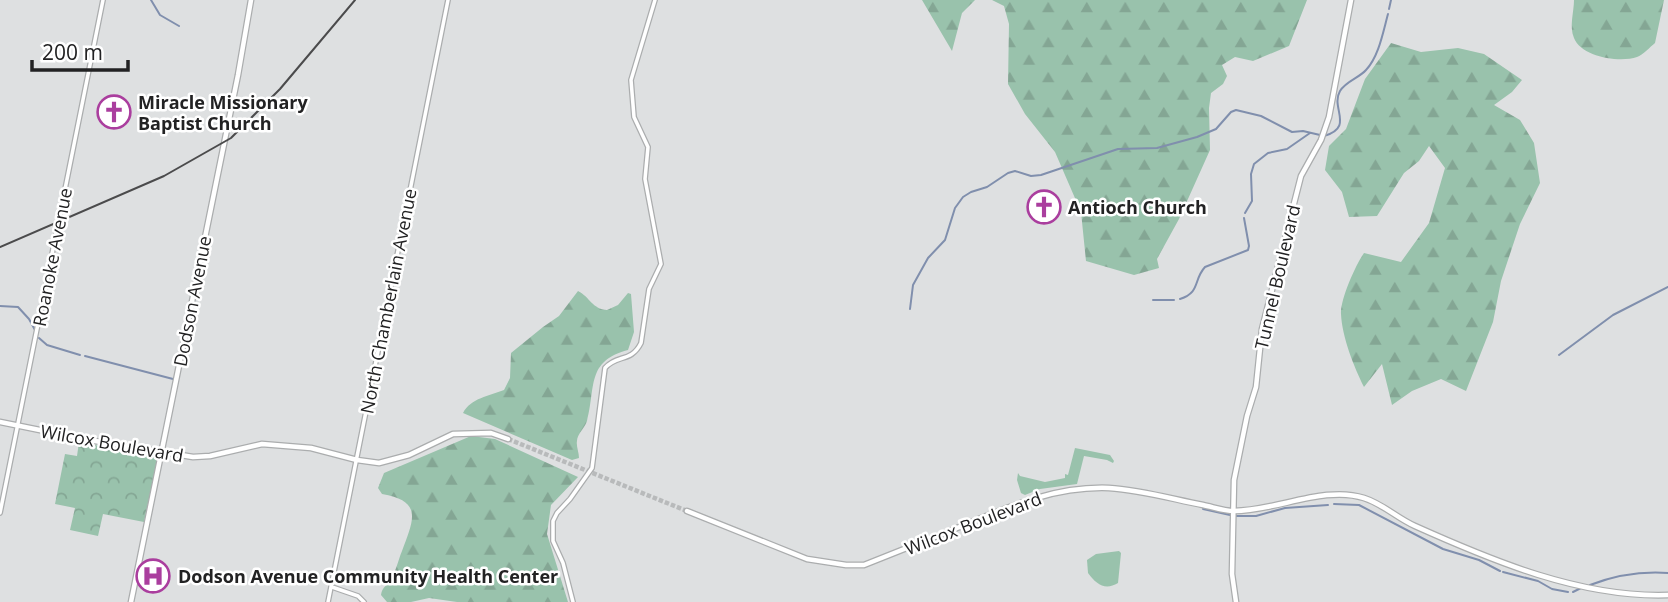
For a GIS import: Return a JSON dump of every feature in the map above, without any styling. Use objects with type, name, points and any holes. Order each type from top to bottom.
[{"type":"main road","name":"Dodson Avenue","points":[[131,602],[251,0]]},
{"type":"main road","name":"Tunnel Boulevard","points":[[1236,602],[1231,574],[1234,481],[1247,416],[1256,387],[1262,330],[1301,176],[1321,140],[1329,117],[1351,0]]},
{"type":"main road","name":"Wilcox Boulevard","points":[[0,422],[201,457],[262,444],[311,448],[357,460],[391,461],[462,432],[491,433],[508,439]]},
{"type":"main road","name":"Wilcox Boulevard","points":[[687,511],[807,559],[864,565],[1020,502],[1056,492],[1110,488],[1143,492],[1233,511],[1269,508],[1349,494],[1381,505],[1410,524],[1455,544],[1573,584],[1606,590],[1668,595]]},
{"type":"street","name":"Roanoke Avenue","points":[[0,513],[103,0]]},
{"type":"street","name":"North Chamberlain Avenue","points":[[328,602],[448,0]]},
{"type":"street","points":[[573,602],[553,541],[553,521],[592,468],[605,368],[609,363],[633,355],[638,350],[649,289],[661,264],[645,179],[648,147],[634,117],[631,80],[655,0]]},
{"type":"street","points":[[331,586],[358,596],[364,602]]},
{"type":"green space","points":[[922,0],[975,0],[962,13],[952,51]]},
{"type":"green space","points":[[992,0],[1307,0],[1289,46],[1253,61],[1235,57],[1222,65],[1227,76],[1223,84],[1211,93],[1210,150],[1179,219],[1157,259],[1159,268],[1134,275],[1086,261],[1081,212],[1055,152],[1025,114],[1008,84],[1009,24],[1004,6]]},
{"type":"green space","points":[[1574,0],[1664,0],[1655,43],[1639,56],[1630,59],[1611,59],[1584,50],[1578,45],[1573,33]]},
{"type":"green space","points":[[1391,43],[1421,52],[1458,48],[1484,54],[1522,80],[1512,92],[1494,105],[1520,120],[1534,143],[1540,183],[1520,224],[1501,281],[1493,322],[1466,391],[1441,379],[1412,391],[1392,405],[1382,364],[1364,387],[1349,352],[1341,308],[1353,273],[1364,253],[1401,262],[1429,223],[1445,168],[1429,146],[1419,161],[1404,173],[1377,216],[1349,217],[1342,192],[1325,170],[1329,146],[1346,129],[1365,79]]},
{"type":"green space","points":[[578,291],[594,305],[607,310],[618,305],[628,293],[631,294],[634,332],[628,350],[605,361],[599,368],[587,421],[577,438],[579,458],[572,460],[463,413],[476,401],[504,390],[510,378],[511,353],[559,316]]},
{"type":"green space","points":[[471,436],[495,439],[578,477],[551,505],[547,534],[568,602],[457,602],[429,598],[411,602],[387,602],[381,595],[395,571],[412,522],[410,507],[395,497],[382,494],[378,488],[384,473]]},
{"type":"green space","points":[[79,442],[158,457],[144,522],[103,514],[98,536],[70,530],[75,508],[55,504],[65,454],[77,456]]},
{"type":"green space","points":[[1075,448],[1110,455],[1114,461],[1113,463],[1084,456],[1077,484],[1040,489],[1025,495],[1021,493],[1018,473],[1020,476],[1045,482],[1065,478]]},
{"type":"green space","points":[[1119,551],[1118,583],[1105,586],[1098,583],[1088,573],[1087,560],[1096,554]]},
{"type":"waterway","points":[[151,0],[160,15],[179,26]]},
{"type":"waterway","points":[[1389,9],[1391,0]]},
{"type":"waterway","points":[[1324,136],[1338,128],[1340,91],[1363,73],[1374,58],[1388,14]]},
{"type":"waterway","points":[[910,309],[913,285],[928,258],[945,240],[955,208],[963,197],[987,187],[1008,173],[1015,171],[1031,176],[1041,175],[1118,149],[1157,148],[1197,137],[1216,129],[1236,110],[1261,116],[1292,132],[1303,131],[1320,135]]},
{"type":"waterway","points":[[1245,213],[1252,201],[1251,174],[1254,164],[1268,153],[1287,149],[1310,133]]},
{"type":"waterway","points":[[1180,299],[1191,293],[1205,267],[1248,250],[1244,218]]},
{"type":"waterway","points":[[1559,355],[1613,315],[1668,287]]},
{"type":"waterway","points":[[1153,300],[1174,300]]},
{"type":"waterway","points":[[0,306],[18,307],[35,330]]},
{"type":"waterway","points":[[39,338],[47,345],[80,355]]},
{"type":"waterway","points":[[85,356],[173,379]]},
{"type":"waterway","points":[[1334,504],[1359,505],[1443,549],[1479,560],[1500,571]]},
{"type":"waterway","points":[[1236,516],[1256,516],[1285,508],[1328,505]]},
{"type":"waterway","points":[[1203,509],[1230,515]]},
{"type":"waterway","points":[[1503,572],[1568,592]]},
{"type":"waterway","points":[[1590,585],[1628,575],[1668,573]]},
{"type":"waterway","points":[[1573,592],[1581,588]]},
{"type":"tunnel","points":[[508,439],[687,511]]},
{"type":"railway","points":[[0,247],[164,176],[231,138],[280,89],[355,0]]},
{"type":"place","name":"Miracle Missionary Baptist Church","points":[[114,112]]},
{"type":"place","name":"Antioch Church","points":[[1044,207]]},
{"type":"place","name":"Dodson Avenue Community Health Center","points":[[153,576]]}]
